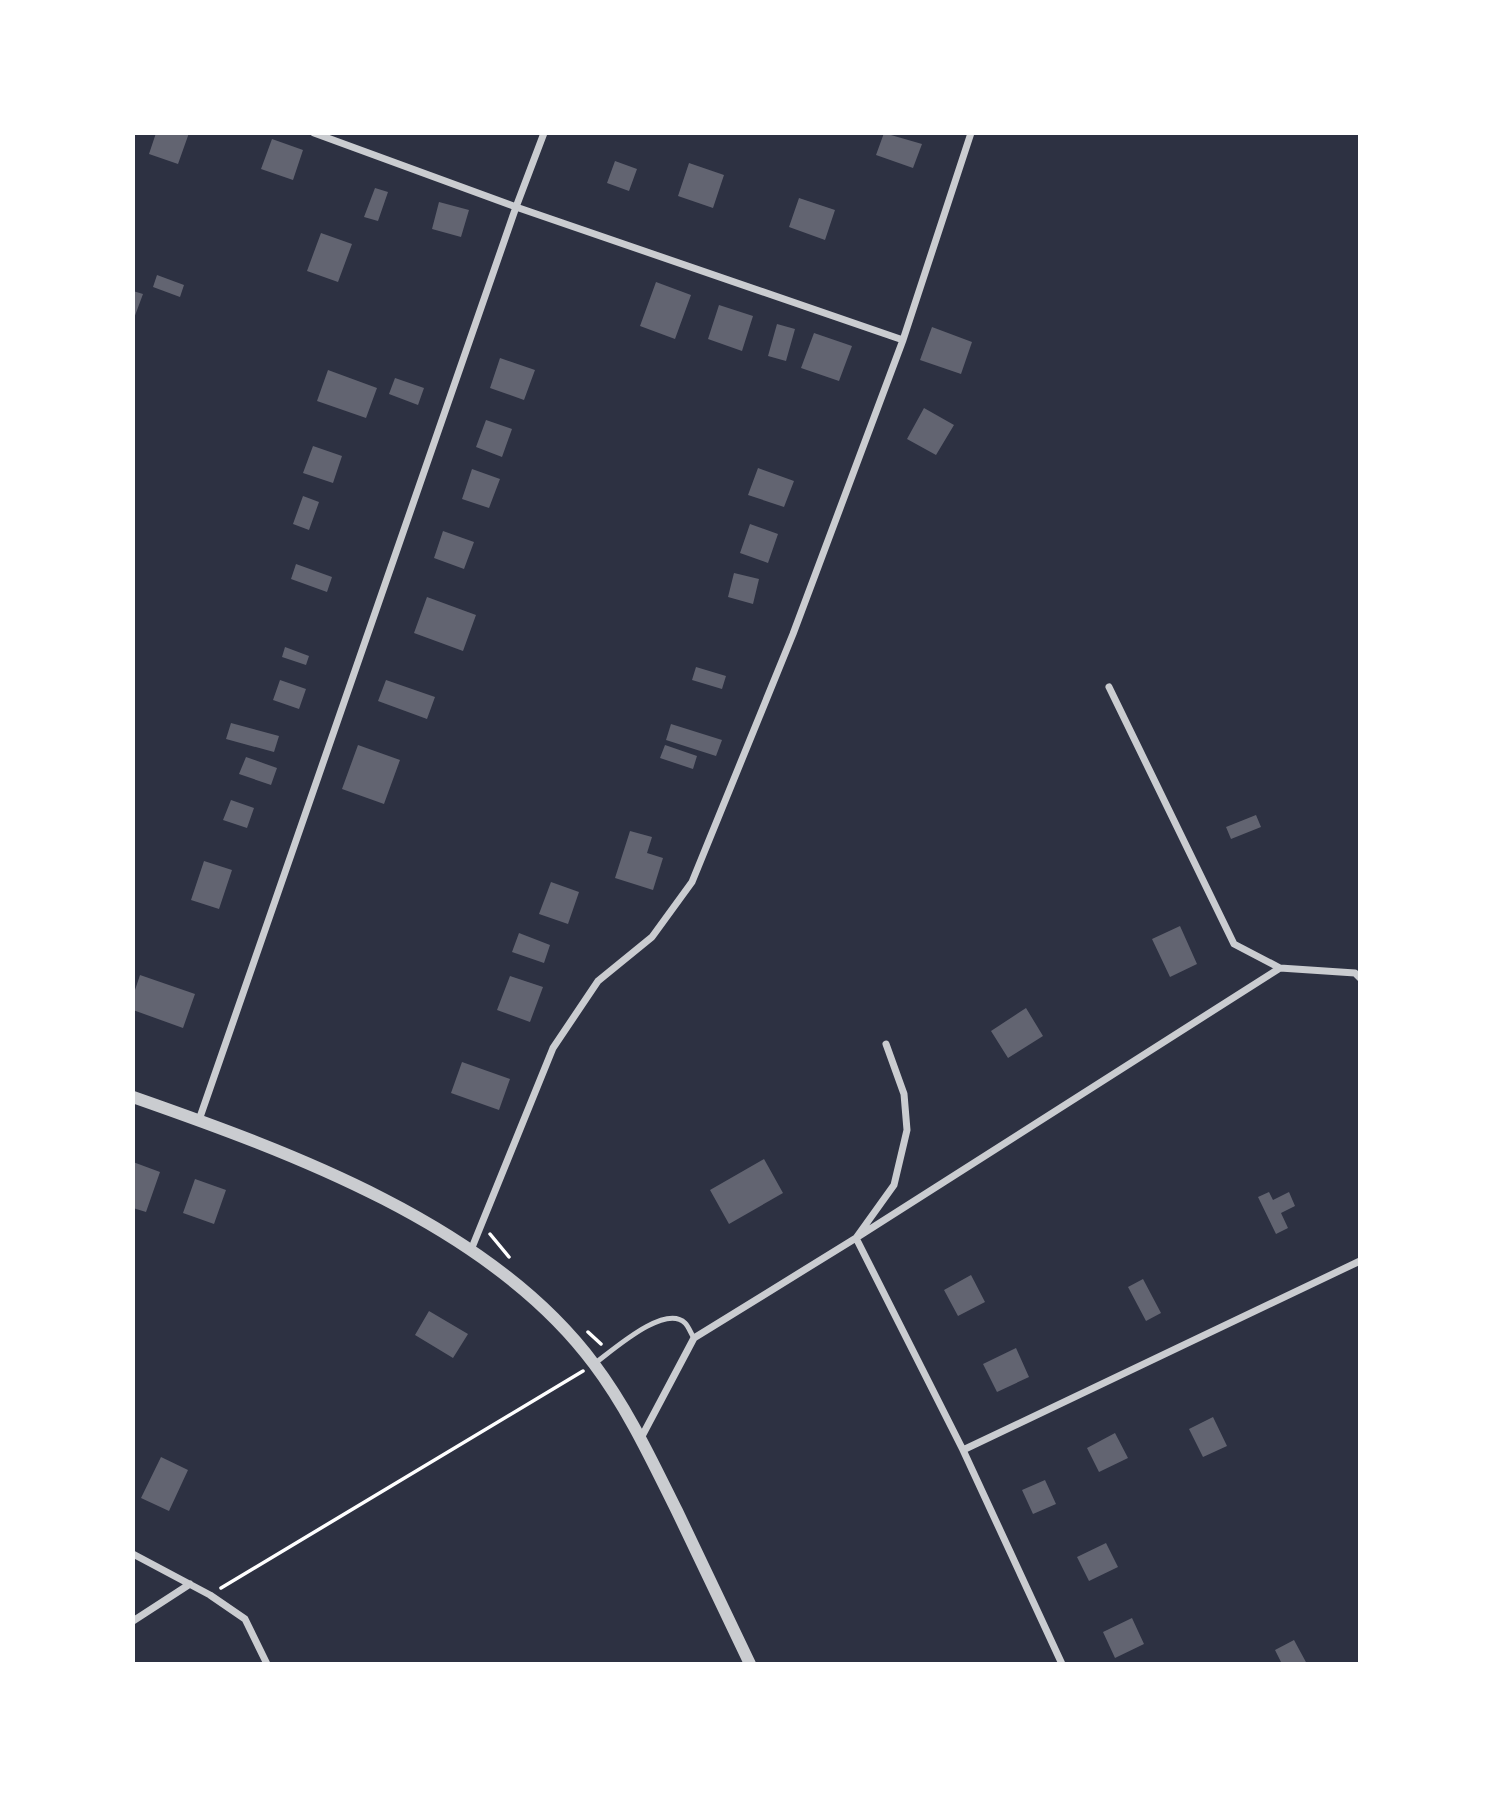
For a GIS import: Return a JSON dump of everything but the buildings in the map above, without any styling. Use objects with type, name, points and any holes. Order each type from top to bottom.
[{"type":"street","points":[[314,133],[516,207],[903,340]]},
{"type":"street","points":[[199,1120],[544,133]]},
{"type":"street","points":[[471,1250],[553,1048],[598,981],[652,937],[692,882],[793,634],[903,340],[971,133]]},
{"type":"street","points":[[1109,687],[1234,944],[1280,968],[1355,973],[1360,978]]},
{"type":"street","points":[[641,1438],[694,1338],[1280,968]]},
{"type":"street","points":[[856,1238],[894,1185],[906,1130],[904,1094],[886,1044]]},
{"type":"street","points":[[133,1097],[199,1120],[336,1175],[416,1217],[471,1250],[530,1295],[594,1363],[641,1438],[750,1664]]},
{"type":"street","points":[[856,1238],[963,1450],[1062,1664]]},
{"type":"street","points":[[963,1450],[1360,1261]]},
{"type":"street","points":[[133,1554],[210,1595],[245,1619],[267,1664]]},
{"type":"street","points":[[133,1621],[190,1584]]},
{"type":"lane","points":[[594,1363],[657,1320],[671,1317],[685,1322],[694,1338]]},
{"type":"path","points":[[210,1595],[594,1363]]}]
